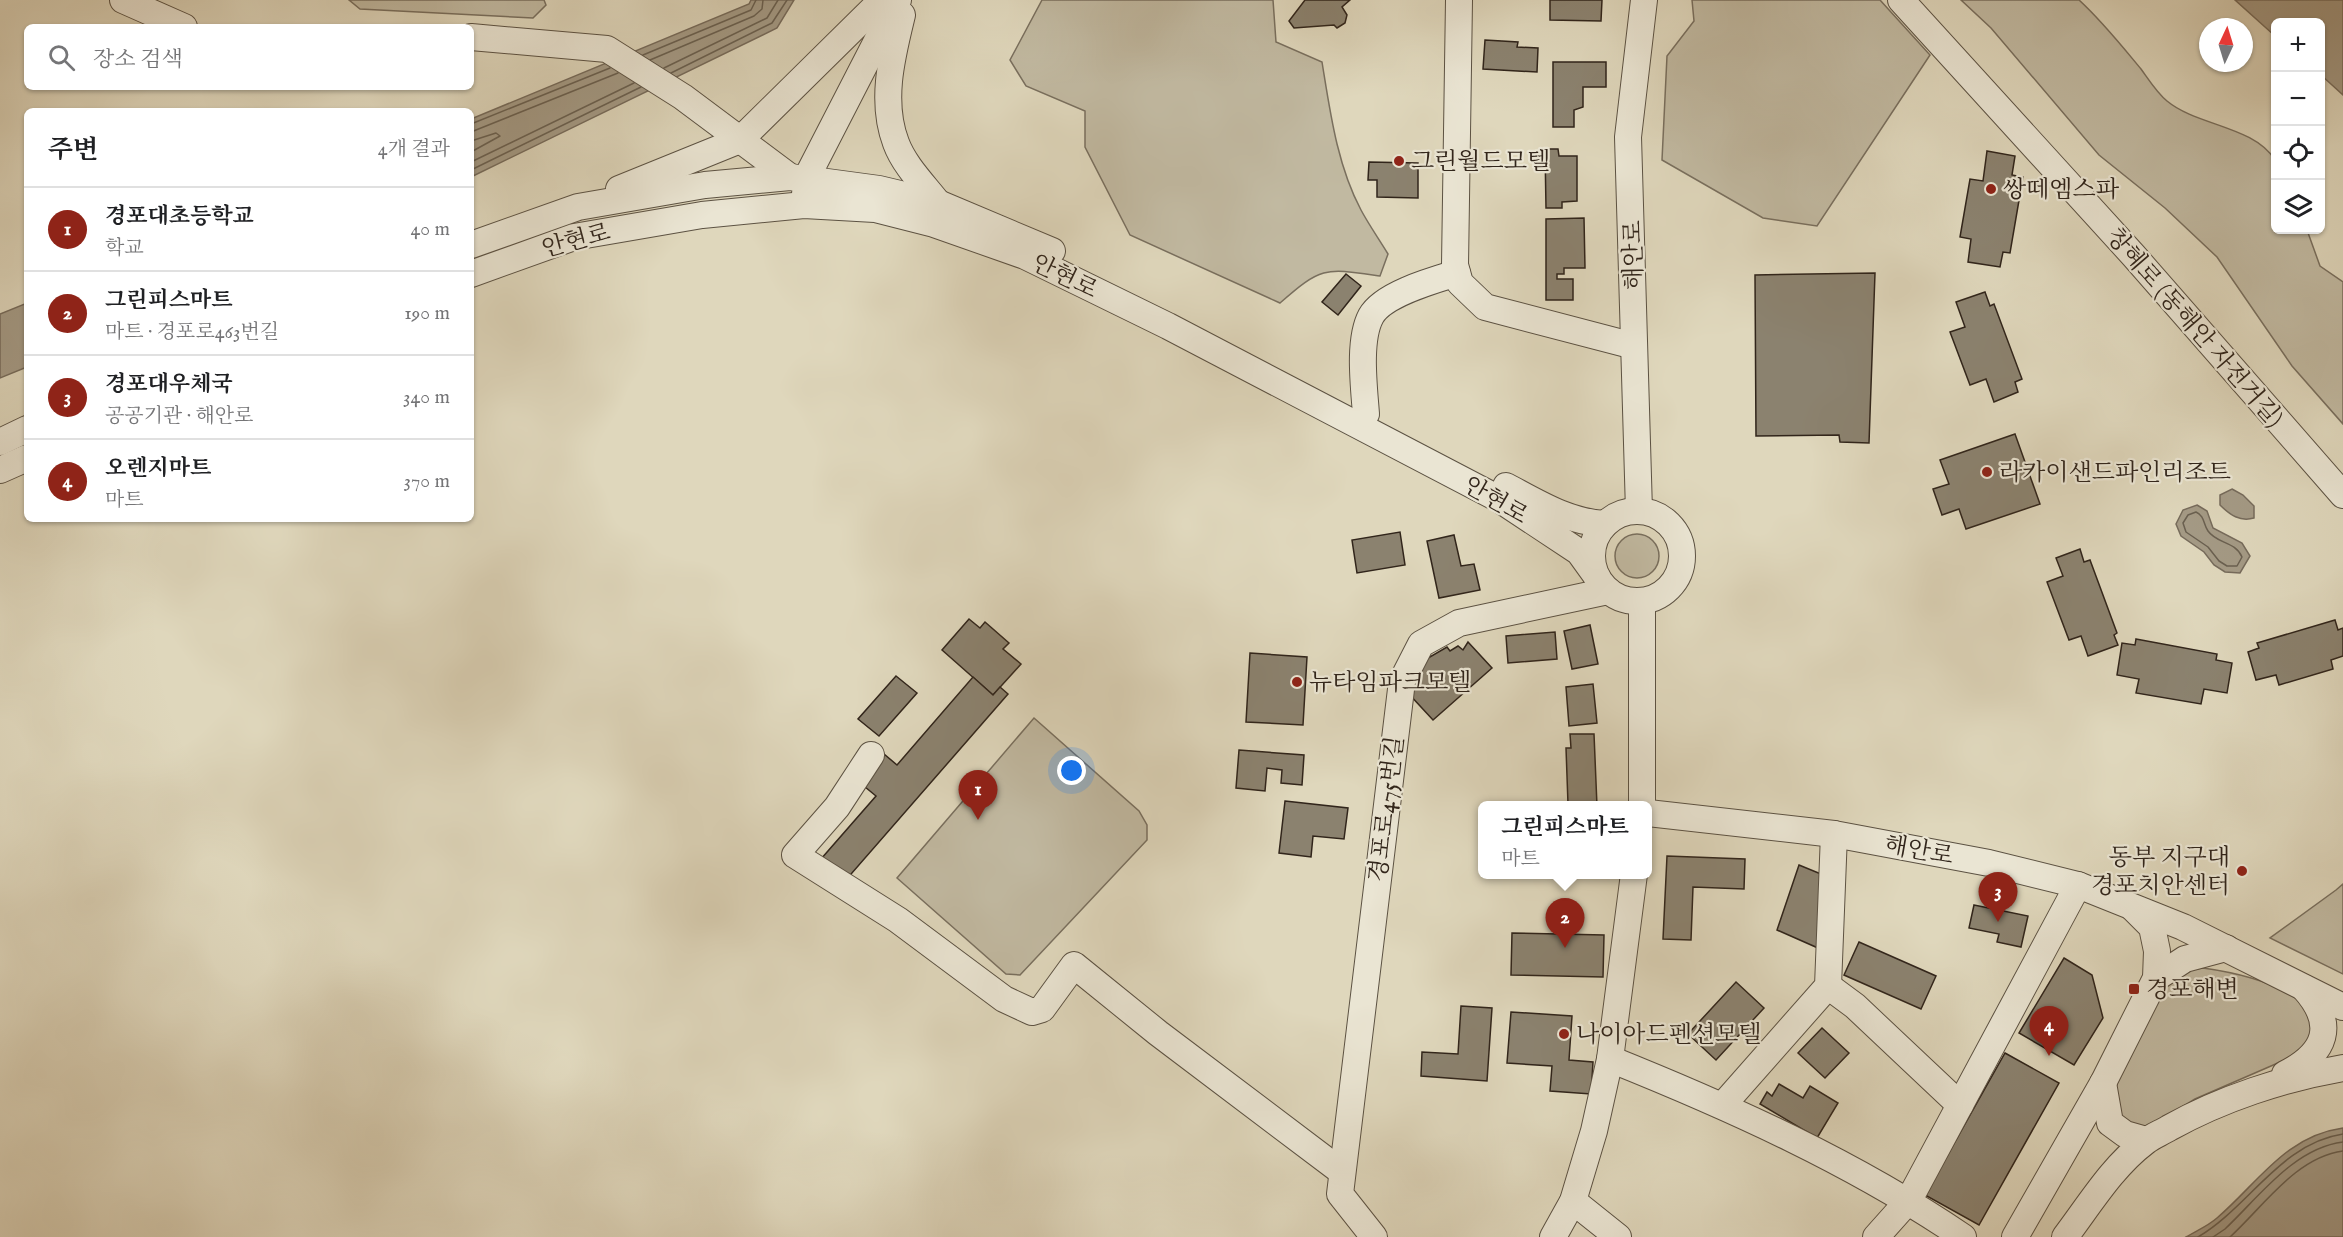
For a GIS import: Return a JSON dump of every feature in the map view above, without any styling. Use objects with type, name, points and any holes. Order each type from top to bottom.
[{"type":"street","points":[[123,0],[177,24]]},
{"type":"street","points":[[571,209],[740,140],[882,0]]},
{"type":"street","points":[[804,205],[799,177],[898,0]]},
{"type":"street","points":[[906,0],[891,58],[888,101],[896,143],[916,175],[938,203]]},
{"type":"street","points":[[1459,0],[1455,265],[1460,283],[1485,307],[1634,346]]},
{"type":"street","name":"해안로","points":[[1639,511],[1628,137],[1644,0]]},
{"type":"street","name":"창혜로 (동해안 자전거길)","points":[[1901,0],[2134,256],[2343,495]]},
{"type":"street","points":[[474,36],[607,49],[683,97],[740,140],[799,177]]},
{"type":"street","name":"안현로","points":[[474,244],[571,209],[705,185],[799,177],[879,189],[938,203],[1027,238],[1215,333],[1550,509],[1583,523],[1605,524]]},
{"type":"street","name":"안현로","points":[[474,273],[574,237],[702,215],[804,205],[875,209],[934,224],[1025,256],[1168,326],[1498,499],[1580,552],[1603,584]]},
{"type":"street","points":[[1366,414],[1365,336],[1372,315],[1406,289],[1457,273]]},
{"type":"street","points":[[0,442],[24,430]]},
{"type":"street","points":[[0,470],[24,459]]},
{"type":"street","points":[[1639,511],[1654,514],[1667,521],[1682,547],[1683,561],[1678,576],[1670,588],[1657,597],[1630,601],[1603,584],[1592,564],[1592,549],[1605,524],[1621,514],[1639,511]]},
{"type":"street","name":"경포로475번길","points":[[1374,1237],[1340,1194],[1402,681],[1421,644],[1459,623],[1603,584]]},
{"type":"street","points":[[1642,601],[1642,801]]},
{"type":"street","points":[[871,755],[837,807],[795,855],[898,920],[1004,999],[1032,1012],[1042,1009],[1074,966],[1158,1033],[1342,1172]]},
{"type":"street","name":"해안로","points":[[1652,814],[1834,834],[1989,863],[2078,885],[2130,905],[2226,948],[2343,1007]]},
{"type":"street","points":[[1723,1105],[1828,986],[1834,834]]},
{"type":"street","points":[[1552,1237],[1573,1201],[1594,1131],[1610,1059],[1633,879]]},
{"type":"street","points":[[1876,1237],[1909,1200],[2078,885]]},
{"type":"street","points":[[2015,1237],[2103,1083],[2156,978],[2157,951],[2152,927],[2130,905]]},
{"type":"street","points":[[2156,978],[2185,959],[2226,948]]},
{"type":"street","points":[[1828,986],[1855,1006],[1960,1105]]},
{"type":"street","points":[[2065,1237],[2116,1168],[2146,1140],[2187,1118],[2250,1092],[2300,1066],[2317,1052],[2322,1041],[2323,1015],[2317,1002],[2303,987]]},
{"type":"street","points":[[1610,1059],[1723,1105],[1909,1200],[1963,1237]]},
{"type":"street","points":[[2250,1092],[2318,1072],[2343,1068]]},
{"type":"street","points":[[2103,1083],[2110,1123],[2125,1134],[2146,1140]]},
{"type":"street","points":[[1573,1201],[1618,1237]]},
{"type":"shaded area","points":[[349,0],[544,0],[546,5],[533,18],[360,9]]},
{"type":"shaded area","points":[[1042,0],[1273,0],[1276,42],[1322,62],[1336,138],[1346,175],[1361,210],[1388,254],[1380,276],[1335,271],[1325,273],[1306,282],[1280,303],[1130,235],[1085,147],[1085,111],[1026,86],[1010,60]]},
{"type":"shaded area","points":[[1692,0],[1880,0],[1930,55],[1817,226],[1763,218],[1662,160],[1667,56],[1694,21]]},
{"type":"shaded area","points":[[1961,0],[2079,0],[2111,33],[2167,101],[2194,116],[2240,133],[2266,149],[2271,155],[2271,234],[2308,234],[2320,266],[2343,282],[2343,424],[2292,366],[2217,257],[2165,208],[2099,155],[1991,28]]},
{"type":"shaded area","points":[[1637,534],[1652,541],[1659,556],[1652,571],[1637,578],[1622,571],[1615,556],[1622,541]]},
{"type":"shaded area","points":[[1034,718],[1139,811],[1147,825],[1147,840],[1020,975],[1006,974],[897,878]]},
{"type":"shaded area","points":[[2343,884],[2343,974],[2270,938],[2336,890]]},
{"type":"shaded area","points":[[2203,968],[2260,981],[2300,1001],[2311,1010],[2311,1040],[2301,1053],[2195,1099],[2148,1128],[2131,1123],[2118,1112],[2110,1090],[2160,993],[2181,971]]},
{"type":"water","points":[[751,0],[794,0],[777,28],[474,176],[474,118],[749,4]]},
{"type":"water","points":[[2235,0],[2343,0],[2343,95],[2325,79],[2325,18],[2271,18],[2271,32]]},
{"type":"water","points":[[24,304],[24,368],[0,378],[0,314]]},
{"type":"water","points":[[2232,489],[2243,495],[2254,506],[2254,518],[2236,517],[2220,505],[2220,495]]},
{"type":"water","points":[[2197,505],[2207,511],[2213,528],[2242,543],[2250,556],[2240,573],[2225,572],[2214,565],[2204,552],[2181,536],[2176,524],[2183,510]]},
{"type":"water","points":[[2343,1128],[2343,1237],[2186,1237],[2217,1218],[2288,1151],[2323,1133]]},
{"type":"building","points":[[1305,0],[1350,0],[1342,7],[1347,15],[1345,23],[1337,28],[1334,25],[1294,28],[1289,21]]},
{"type":"building","points":[[1550,0],[1602,0],[1601,21],[1550,20]]},
{"type":"building","points":[[1485,40],[1518,42],[1517,47],[1538,48],[1537,72],[1483,69]]},
{"type":"building","points":[[1553,62],[1606,62],[1606,87],[1583,87],[1583,107],[1574,110],[1574,127],[1553,127]]},
{"type":"building","points":[[1545,149],[1558,149],[1559,156],[1577,156],[1577,201],[1562,202],[1562,208],[1546,208]]},
{"type":"building","points":[[1987,151],[2015,156],[2012,175],[2023,177],[2010,253],[2003,252],[2000,267],[1968,262],[1971,239],[1960,237],[1970,179],[1983,181]]},
{"type":"building","points":[[1369,162],[1418,163],[1418,198],[1377,197],[1377,180],[1368,180]]},
{"type":"building","points":[[1584,218],[1585,268],[1564,268],[1564,274],[1557,274],[1557,279],[1573,279],[1573,300],[1546,300],[1546,219]]},
{"type":"building","points":[[1875,273],[1869,443],[1840,442],[1839,435],[1756,436],[1755,275]]},
{"type":"building","points":[[1346,274],[1361,286],[1338,315],[1322,302]]},
{"type":"building","points":[[1985,292],[1990,306],[1994,304],[2022,379],[2015,382],[2018,392],[1994,402],[1986,379],[1970,385],[1950,332],[1965,327],[1956,302]]},
{"type":"building","name":"라카이샌드파인리조트","points":[[2015,434],[2040,504],[1966,529],[1959,509],[1942,515],[1933,489],[1949,484],[1940,460]]},
{"type":"building","points":[[1400,532],[1405,565],[1357,573],[1352,540]]},
{"type":"building","points":[[1454,535],[1461,566],[1474,564],[1480,590],[1439,598],[1427,541]]},
{"type":"building","points":[[2080,549],[2084,562],[2090,560],[2117,633],[2114,635],[2118,645],[2088,656],[2081,636],[2069,640],[2047,582],[2063,576],[2056,558]]},
{"type":"building","points":[[969,619],[980,628],[985,622],[1009,643],[1003,649],[1021,664],[993,695],[942,650]]},
{"type":"building","points":[[2335,620],[2338,630],[2343,628],[2343,656],[2331,660],[2333,669],[2279,685],[2276,675],[2256,680],[2248,652],[2259,648],[2257,643]]},
{"type":"building","points":[[1590,625],[1598,664],[1572,669],[1564,631]]},
{"type":"building","points":[[1555,632],[1557,659],[1508,663],[1506,636]]},
{"type":"building","points":[[2136,639],[2217,654],[2216,660],[2232,663],[2227,693],[2204,689],[2201,704],[2136,693],[2139,679],[2117,675],[2122,643],[2135,645]]},
{"type":"building","points":[[1468,642],[1492,668],[1433,720],[1409,694],[1417,688],[1415,683],[1420,678],[1417,673],[1428,658],[1447,647],[1450,651],[1458,646],[1463,650]]},
{"type":"building","points":[[1250,653],[1307,657],[1303,725],[1246,722]]},
{"type":"building","points":[[896,676],[917,693],[879,736],[858,719]]},
{"type":"building","points":[[973,677],[993,695],[1000,687],[1008,694],[845,881],[821,859],[876,796],[859,782],[884,754],[897,765]]},
{"type":"building","points":[[1593,684],[1597,723],[1569,726],[1566,687]]},
{"type":"building","points":[[1570,734],[1594,734],[1597,801],[1568,801],[1566,748],[1571,748]]},
{"type":"building","points":[[1239,750],[1304,755],[1302,785],[1281,783],[1282,770],[1267,768],[1265,791],[1236,788]]},
{"type":"building","points":[[1285,801],[1348,808],[1344,839],[1313,836],[1311,857],[1279,853]]},
{"type":"building","points":[[1667,856],[1745,859],[1744,889],[1693,887],[1691,940],[1663,939]]},
{"type":"building","points":[[1799,865],[1821,874],[1818,948],[1777,930]]},
{"type":"building","points":[[1974,905],[2028,916],[2021,947],[1997,942],[1999,934],[1969,928]]},
{"type":"building","points":[[1512,933],[1604,935],[1603,977],[1511,975]]},
{"type":"building","points":[[1859,942],[1936,976],[1921,1009],[1844,975]]},
{"type":"building","points":[[2064,958],[2092,975],[2103,1018],[2074,1065],[2019,1033]]},
{"type":"building","points":[[1736,982],[1764,1008],[1716,1060],[1688,1034]]},
{"type":"building","points":[[1461,1006],[1492,1008],[1487,1081],[1421,1076],[1422,1052],[1458,1054]]},
{"type":"building","points":[[1511,1012],[1572,1016],[1569,1060],[1593,1062],[1591,1094],[1550,1091],[1552,1066],[1507,1063]]},
{"type":"building","points":[[1822,1028],[1849,1053],[1825,1078],[1798,1053]]},
{"type":"building","points":[[2005,1053],[2059,1083],[1979,1225],[1925,1195]]},
{"type":"building","points":[[1779,1084],[1803,1098],[1810,1086],[1838,1103],[1817,1138],[1760,1104],[1767,1092],[1772,1096]]},
{"type":"place","name":"그린월드모텔","points":[[1399,161]]},
{"type":"place","name":"쌍떼엠스파","points":[[1991,189]]},
{"type":"place","name":"라카이샌드파인리조트","points":[[1987,472]]},
{"type":"place","name":"뉴타임파크모텔","points":[[1297,682]]},
{"type":"place","name":"경포대초등학교","points":[[978,820]]},
{"type":"place","name":"동부 지구대 경포치안센터","points":[[2242,871]]},
{"type":"place","name":"경포대우체국","points":[[1998,922]]},
{"type":"place","name":"그린피스마트","points":[[1565,948]]},
{"type":"place","name":"경포해변","points":[[2134,989]]},
{"type":"place","name":"나이아드펜션모텔","points":[[1564,1034]]},
{"type":"place","name":"오렌지마트","points":[[2049,1056]]}]
